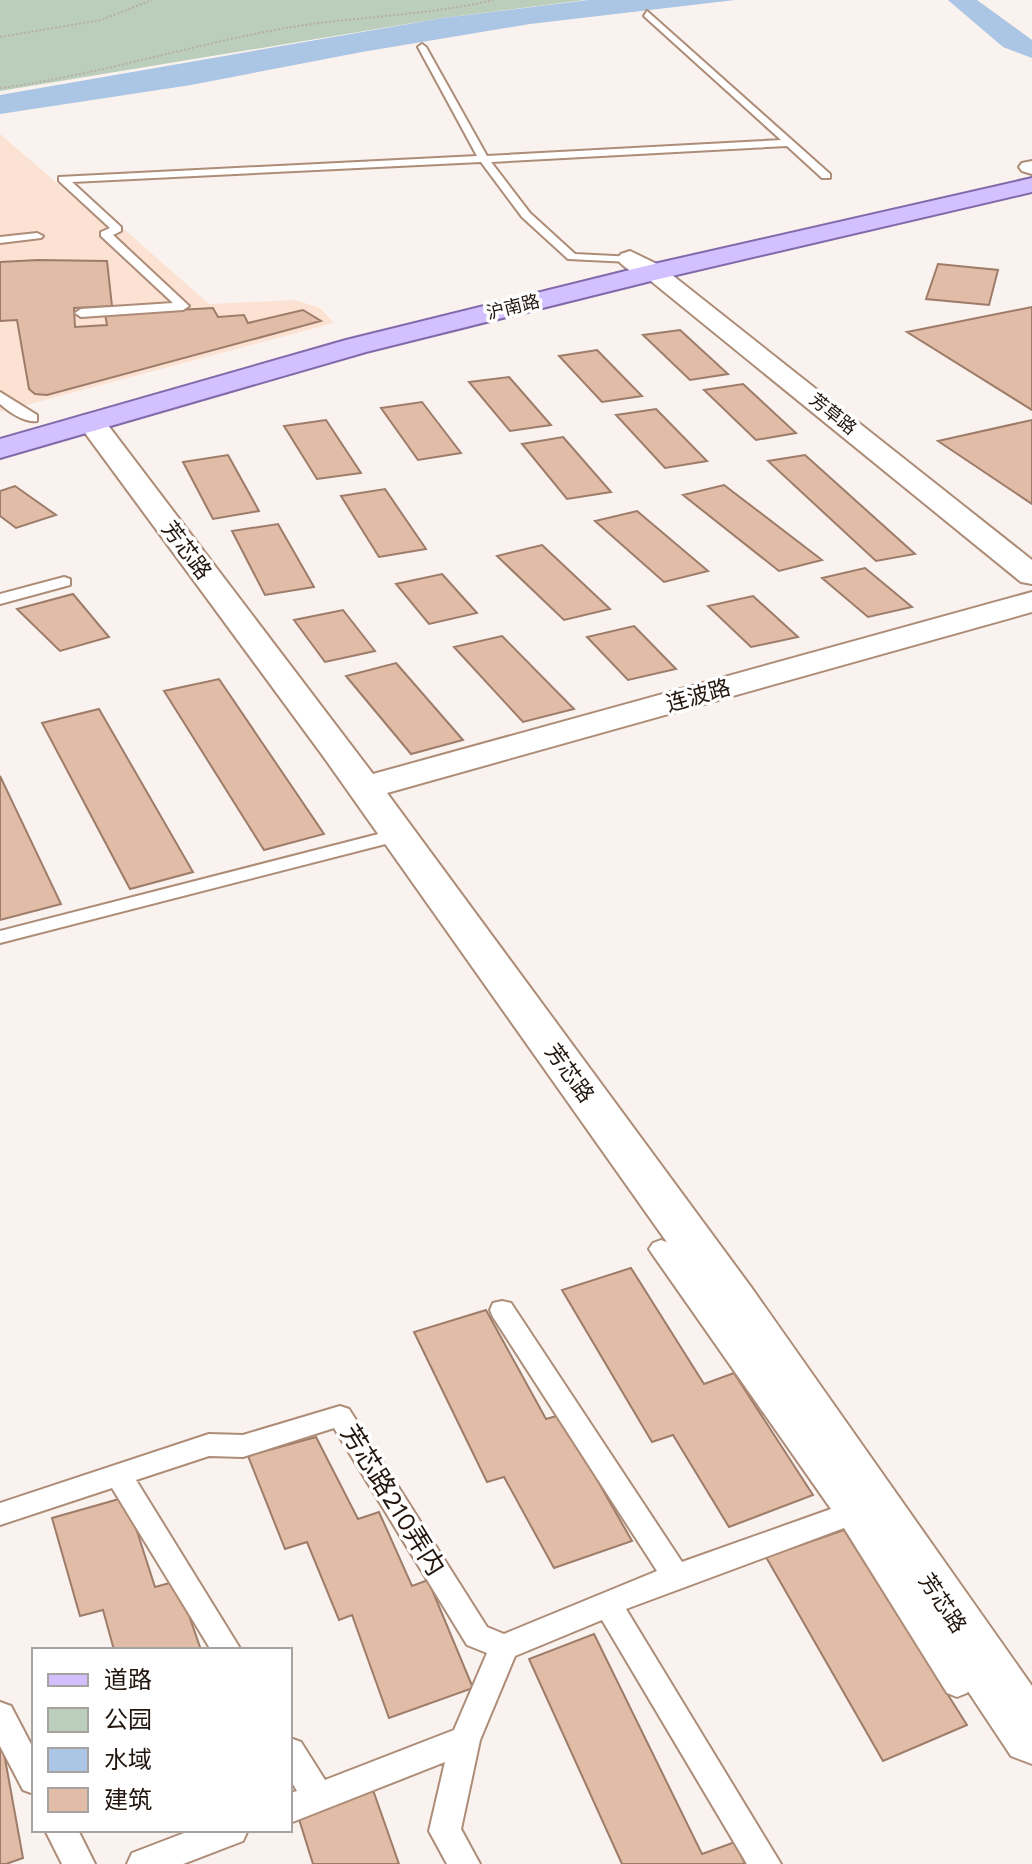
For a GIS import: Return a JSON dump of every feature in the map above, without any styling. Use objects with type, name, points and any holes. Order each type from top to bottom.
[{"type":"main road","name":"沪南路","points":[[0,427],[1031,172]]},
{"type":"main road","name":"沪南路","points":[[0,449],[642,266]]},
{"type":"street","name":"芳草路","points":[[642,266],[1032,575]]},
{"type":"street","name":"芳芯路","points":[[91,422],[364,788],[734,1300],[863,1510],[1032,1736]]},
{"type":"street","name":"连波路","points":[[364,788],[1032,602]]},
{"type":"lane","points":[[647,14],[826,176]]},
{"type":"lane","points":[[422,47],[484,159],[526,215],[572,257],[642,266]]},
{"type":"lane","points":[[81,313],[183,306],[105,234],[117,229],[63,179],[790,143]]},
{"type":"lane","points":[[0,240],[37,236]]},
{"type":"lane","points":[[0,396],[32,418]]},
{"type":"lane","points":[[0,599],[64,582]]},
{"type":"lane","points":[[0,937],[398,835]]},
{"type":"lane","points":[[661,1249],[863,1510],[957,1684]]},
{"type":"lane","points":[[502,1310],[676,1576]]},
{"type":"lane","name":"芳芯路210弄内","points":[[0,1514],[209,1445],[243,1446],[340,1416],[477,1636],[504,1647]]},
{"type":"lane","points":[[118,1475],[226,1648]]},
{"type":"lane","points":[[464,1864],[445,1831],[465,1740],[504,1647],[676,1576],[863,1510]]},
{"type":"lane","points":[[607,1603],[765,1864]]},
{"type":"lane","points":[[0,1716],[32,1776]]},
{"type":"lane","points":[[292,1759],[304,1803],[465,1740]]},
{"type":"lane","points":[[62,1832],[79,1864]]},
{"type":"lane","points":[[143,1864],[179,1858],[228,1832]]},
{"type":"path","points":[[0,37],[85,22],[137,8],[152,0]]},
{"type":"path","points":[[0,88],[93,73],[130,61],[275,30],[327,21],[412,14],[493,0]]},
{"type":"shaded area","points":[[0,134],[109,228],[125,230],[209,304],[295,300],[320,308],[334,323],[0,412]]},
{"type":"green space","points":[[0,0],[584,0],[443,18],[0,91]]},
{"type":"water","points":[[588,0],[735,0],[530,24],[191,85],[0,114],[0,95],[443,18]]},
{"type":"building","points":[[107,261],[112,306],[74,308],[75,327],[107,325],[105,314],[213,308],[218,317],[244,315],[248,323],[303,310],[321,321],[47,395],[35,394],[29,389],[17,320],[0,321],[0,262]]},
{"type":"building","points":[[938,264],[998,270],[989,305],[926,299]]},
{"type":"building","points":[[1032,307],[1032,410],[907,332]]},
{"type":"building","points":[[680,330],[728,374],[690,380],[643,335]]},
{"type":"building","points":[[597,350],[642,396],[602,402],[559,356]]},
{"type":"building","points":[[509,377],[551,425],[510,431],[469,382]]},
{"type":"building","points":[[743,384],[796,433],[756,440],[704,390]]},
{"type":"building","points":[[422,402],[461,453],[418,460],[381,408]]},
{"type":"building","points":[[656,409],[707,461],[665,468],[616,415]]},
{"type":"building","points":[[326,420],[361,473],[317,479],[284,426]]},
{"type":"building","points":[[1032,420],[1032,504],[938,441]]},
{"type":"building","points":[[563,437],[611,492],[567,499],[522,444]]},
{"type":"building","points":[[228,455],[259,511],[213,519],[183,462]]},
{"type":"building","points":[[805,455],[915,554],[876,561],[768,461]]},
{"type":"building","points":[[724,485],[822,560],[779,571],[683,495]]},
{"type":"building","points":[[15,486],[56,515],[16,528],[0,516],[0,491]]},
{"type":"building","points":[[385,489],[426,549],[379,557],[341,496]]},
{"type":"building","points":[[637,511],[708,571],[664,582],[595,521]]},
{"type":"building","points":[[278,524],[314,587],[265,595],[232,531]]},
{"type":"building","points":[[542,545],[610,609],[564,620],[497,556]]},
{"type":"building","points":[[865,568],[912,607],[868,617],[822,578]]},
{"type":"building","points":[[442,574],[477,613],[429,624],[396,584]]},
{"type":"building","points":[[73,594],[109,637],[60,651],[17,609]]},
{"type":"building","points":[[753,596],[798,637],[751,647],[708,606]]},
{"type":"building","points":[[343,610],[375,651],[325,662],[294,620]]},
{"type":"building","points":[[634,626],[676,669],[628,680],[587,637]]},
{"type":"building","points":[[502,636],[574,709],[523,722],[454,647]]},
{"type":"building","points":[[396,663],[463,740],[411,754],[346,676]]},
{"type":"building","points":[[219,679],[324,834],[264,850],[164,691]]},
{"type":"building","points":[[99,709],[193,872],[130,889],[42,723]]},
{"type":"building","points":[[0,776],[61,904],[0,920]]},
{"type":"building","points":[[631,1268],[704,1384],[734,1373],[813,1495],[729,1527],[673,1435],[652,1442],[562,1290]]},
{"type":"building","points":[[486,1310],[546,1419],[560,1415],[632,1541],[554,1568],[504,1477],[487,1482],[414,1332]]},
{"type":"building","points":[[316,1437],[358,1519],[379,1512],[412,1586],[428,1580],[473,1688],[389,1718],[352,1615],[339,1620],[307,1542],[285,1549],[248,1456]]},
{"type":"building","points":[[126,1497],[155,1587],[177,1581],[200,1648],[113,1648],[103,1610],[80,1616],[52,1518]]},
{"type":"building","points":[[844,1530],[967,1725],[883,1761],[766,1557]]},
{"type":"building","points":[[594,1634],[702,1854],[735,1842],[745,1864],[622,1864],[529,1659]]},
{"type":"building","points":[[0,1731],[23,1858],[6,1864],[0,1864]]},
{"type":"building","points":[[373,1790],[399,1864],[313,1864],[299,1819]]},
{"type":"waterway","points":[[961,0],[1012,41],[1032,50]]}]
